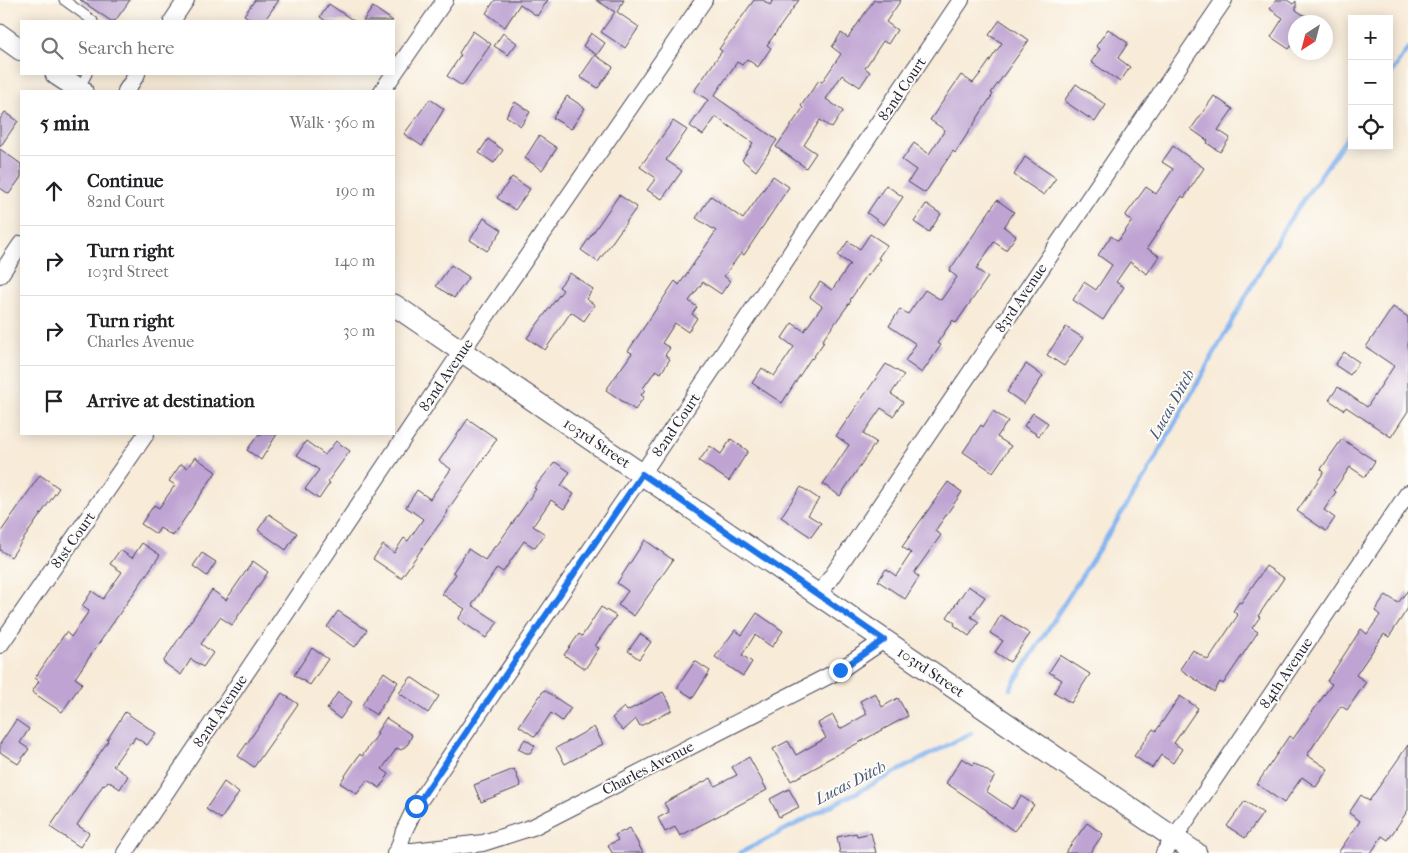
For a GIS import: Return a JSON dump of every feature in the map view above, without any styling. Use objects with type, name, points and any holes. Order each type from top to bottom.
[{"type":"street","points":[[173,20],[186,0]]},
{"type":"street","points":[[395,72],[445,0]]},
{"type":"street","name":"82nd Avenue","points":[[125,853],[462,351],[704,0]]},
{"type":"street","name":"82nd Court","points":[[396,853],[416,806],[961,0]]},
{"type":"street","name":"83rd Avenue","points":[[819,595],[1224,0]]},
{"type":"street","points":[[0,35],[20,49]]},
{"type":"street","points":[[58,75],[83,85]]},
{"type":"street","points":[[127,90],[136,75]]},
{"type":"street","points":[[383,90],[393,75]]},
{"type":"street","points":[[0,275],[20,245]]},
{"type":"street","name":"103rd Street","points":[[395,306],[884,640],[1169,845],[1196,853]]},
{"type":"street","name":"81st Court","points":[[0,645],[145,435]]},
{"type":"street","name":"84th Avenue","points":[[1169,845],[1408,493]]},
{"type":"street","name":"Charles Avenue","points":[[396,853],[483,843],[533,827],[840,670],[884,640]]},
{"type":"lane","points":[[64,0],[92,20]]},
{"type":"building","points":[[80,0],[130,0],[116,20],[110,20]]},
{"type":"building","points":[[255,0],[279,0],[265,20],[252,20],[244,15]]},
{"type":"building","points":[[495,0],[548,0],[537,16],[520,4],[505,27],[486,13]]},
{"type":"building","points":[[596,0],[624,0],[617,12],[639,27],[625,48],[601,32],[615,12]]},
{"type":"building","points":[[754,0],[763,0],[770,5],[773,0],[799,0],[767,45],[771,48],[758,67],[747,59],[742,65],[737,62],[714,96],[777,140],[756,171],[742,160],[753,143],[716,117],[703,135],[690,126],[708,100],[694,91],[722,51],[719,49]]},
{"type":"building","points":[[874,0],[901,0],[886,22],[897,30],[888,44],[883,41],[865,68],[870,72],[860,87],[842,75],[826,99],[843,111],[832,128],[820,120],[804,145],[816,153],[806,168],[776,147],[803,108],[801,106],[819,80],[822,82],[841,54],[832,47],[841,33],[848,38]]},
{"type":"building","points":[[1276,0],[1287,0],[1293,4],[1296,1],[1296,10],[1304,15],[1288,15],[1288,48],[1271,37],[1283,18],[1270,9]]},
{"type":"building","points":[[329,4],[353,20],[324,20],[320,17]]},
{"type":"building","points":[[373,7],[392,20],[364,20]]},
{"type":"building","points":[[1000,20],[1029,40],[991,93],[993,94],[955,153],[953,151],[925,193],[908,182],[916,170],[902,160],[914,143],[929,154],[945,130],[930,120],[961,75],[973,83],[984,69],[1002,43],[989,35]]},
{"type":"building","points":[[1108,29],[1128,43],[1118,58],[1130,67],[1120,82],[1091,62],[1100,49],[1096,46]]},
{"type":"building","points":[[473,31],[491,44],[462,86],[447,76],[461,55],[459,53]]},
{"type":"building","points":[[503,33],[517,43],[508,55],[494,46]]},
{"type":"building","points":[[591,33],[605,43],[597,55],[583,46]]},
{"type":"building","points":[[595,55],[613,67],[598,88],[580,77]]},
{"type":"building","points":[[1076,84],[1106,105],[1095,122],[1064,101]]},
{"type":"building","points":[[567,96],[585,108],[571,129],[553,118]]},
{"type":"building","points":[[1214,96],[1233,109],[1218,130],[1230,138],[1220,152],[1191,129]]},
{"type":"building","points":[[430,99],[444,109],[422,146],[404,134]]},
{"type":"building","points":[[515,102],[530,112],[521,126],[506,116]]},
{"type":"building","points":[[5,112],[18,121],[0,147],[0,119]]},
{"type":"building","points":[[673,121],[687,130],[666,160],[682,171],[662,199],[647,190],[656,178],[640,167]]},
{"type":"building","points":[[539,136],[557,148],[542,170],[525,158]]},
{"type":"building","points":[[488,139],[503,150],[494,163],[479,153]]},
{"type":"building","points":[[1173,146],[1204,168],[1184,198],[1182,196],[1147,248],[1159,256],[1147,274],[1130,262],[1116,282],[1124,287],[1103,320],[1073,300],[1084,282],[1096,290],[1112,265],[1098,255],[1111,236],[1118,241],[1132,221],[1125,216],[1146,187],[1156,194],[1173,169],[1162,162]]},
{"type":"building","points":[[0,149],[20,163],[20,178],[9,194],[0,188]]},
{"type":"building","points":[[1025,157],[1056,178],[1044,195],[1014,175]]},
{"type":"building","points":[[773,176],[789,187],[744,255],[741,253],[724,276],[730,281],[721,294],[703,282],[689,301],[697,307],[692,314],[697,318],[688,332],[675,323],[662,343],[670,348],[665,355],[670,359],[661,373],[656,370],[643,388],[645,390],[641,395],[644,397],[635,410],[606,390],[632,353],[628,351],[675,281],[679,285],[716,231],[696,218],[711,196],[743,219]]},
{"type":"building","points":[[512,177],[530,189],[515,210],[497,198]]},
{"type":"building","points":[[886,185],[903,197],[884,225],[867,213]]},
{"type":"building","points":[[619,195],[637,207],[598,262],[581,250]]},
{"type":"building","points":[[997,200],[1014,212],[1004,227],[1016,236],[1006,250],[994,242],[976,269],[988,277],[956,323],[953,320],[937,343],[941,345],[922,373],[905,361],[916,344],[889,326],[900,309],[908,314],[925,290],[941,300],[957,277],[949,271]]},
{"type":"building","points":[[926,204],[941,214],[929,232],[914,222]]},
{"type":"building","points":[[484,218],[502,230],[487,251],[470,240]]},
{"type":"building","points":[[870,234],[887,245],[878,258],[880,259],[822,341],[824,342],[811,358],[782,403],[752,383],[762,368],[774,376],[794,347],[782,338],[792,323],[804,331],[822,306],[810,297],[820,282],[832,290],[850,264],[838,256],[848,241],[860,249]]},
{"type":"building","points":[[451,265],[469,277],[454,298],[436,286]]},
{"type":"building","points":[[570,273],[593,289],[586,299],[595,305],[584,321],[571,312],[545,350],[527,338],[563,290],[559,287]]},
{"type":"building","points":[[1393,307],[1408,317],[1408,411],[1391,437],[1346,407],[1344,410],[1329,400],[1338,387],[1367,407],[1394,366],[1366,347]]},
{"type":"building","points":[[1066,327],[1083,338],[1064,366],[1047,355]]},
{"type":"building","points":[[1344,352],[1359,362],[1350,375],[1335,365]]},
{"type":"building","points":[[886,364],[904,375],[891,394],[903,402],[893,416],[881,408],[863,434],[876,442],[840,496],[823,484],[849,445],[836,436]]},
{"type":"building","points":[[1026,364],[1043,376],[1024,404],[1007,392]]},
{"type":"building","points":[[993,411],[1008,421],[997,437],[1011,446],[993,472],[963,452]]},
{"type":"building","points":[[1033,413],[1048,423],[1039,436],[1024,426]]},
{"type":"building","points":[[468,419],[497,439],[401,578],[373,559],[383,545],[394,553],[404,538],[408,541],[423,519],[406,507],[417,490],[430,499],[451,469],[439,461]]},
{"type":"building","points":[[258,435],[276,435],[261,460],[247,450]]},
{"type":"building","points":[[731,439],[748,451],[729,481],[699,461],[710,446],[721,454]]},
{"type":"building","points":[[1342,439],[1375,461],[1365,477],[1350,467],[1334,490],[1336,492],[1324,510],[1335,518],[1326,531],[1297,511],[1324,472],[1321,469]]},
{"type":"building","points":[[306,441],[325,455],[336,441],[350,451],[328,481],[330,483],[319,499],[305,489],[319,470],[297,455]]},
{"type":"building","points":[[195,457],[216,472],[173,536],[160,528],[156,534],[141,524],[154,505],[159,508],[175,485],[169,481],[181,464],[187,468]]},
{"type":"building","points":[[555,462],[570,472],[561,486],[574,494],[564,509],[551,500],[533,526],[545,534],[535,548],[524,541],[503,572],[497,568],[472,605],[498,622],[486,638],[458,619],[465,609],[442,594],[456,574],[453,572],[468,549],[485,560],[536,489],[534,488]]},
{"type":"building","points":[[40,475],[59,488],[11,557],[0,550],[0,533]]},
{"type":"building","points":[[948,482],[962,492],[935,531],[941,535],[914,573],[919,577],[905,599],[878,581],[886,569],[896,576],[911,553],[902,547]]},
{"type":"building","points":[[801,487],[819,499],[808,515],[821,523],[811,537],[781,517]]},
{"type":"building","points":[[269,514],[297,533],[286,550],[258,530]]},
{"type":"building","points":[[645,540],[673,560],[634,616],[618,605],[628,591],[617,583]]},
{"type":"building","points":[[142,543],[160,555],[75,678],[82,683],[62,712],[32,692],[39,681],[35,678],[66,632],[71,637],[89,611],[82,606],[92,591],[103,599],[122,572],[110,564],[120,550],[132,558]]},
{"type":"building","points":[[202,553],[216,562],[207,576],[193,566]]},
{"type":"building","points":[[253,561],[268,572],[232,625],[220,617],[201,644],[213,653],[203,667],[191,659],[181,675],[163,662],[212,590],[226,600]]},
{"type":"building","points":[[1266,566],[1284,578],[1252,628],[1258,632],[1223,684],[1220,682],[1214,692],[1180,669],[1193,650],[1208,660],[1238,615],[1233,611],[1239,602],[1241,603]]},
{"type":"building","points":[[968,586],[985,597],[971,617],[979,622],[969,636],[947,617]]},
{"type":"building","points":[[1408,590],[1408,608],[1389,637],[1384,634],[1356,675],[1366,682],[1347,710],[1341,706],[1307,755],[1328,769],[1316,787],[1302,777],[1284,803],[1257,784],[1289,736],[1293,739],[1332,684],[1327,681],[1361,629],[1367,634],[1380,615],[1375,611],[1386,595],[1398,603]]},
{"type":"building","points":[[601,607],[616,616],[595,646],[599,648],[585,669],[564,655],[579,634],[582,636]]},
{"type":"building","points":[[338,611],[367,630],[355,647],[327,627]]},
{"type":"building","points":[[757,613],[783,631],[772,647],[755,635],[742,655],[752,662],[743,676],[715,657],[735,630],[742,635]]},
{"type":"building","points":[[1001,615],[1030,634],[1010,662],[995,652],[1003,641],[990,633]]},
{"type":"building","points":[[640,634],[651,642],[639,659],[628,651]]},
{"type":"building","points":[[312,648],[328,659],[310,685],[294,675]]},
{"type":"building","points":[[1060,655],[1090,674],[1071,703],[1054,692],[1062,680],[1049,672]]},
{"type":"building","points":[[695,661],[710,671],[693,698],[677,688]]},
{"type":"building","points":[[384,672],[398,682],[376,715],[362,705]]},
{"type":"building","points":[[411,677],[439,696],[428,713],[399,693]]},
{"type":"building","points":[[544,690],[571,708],[562,721],[551,713],[535,737],[519,726]]},
{"type":"building","points":[[338,692],[352,702],[340,719],[327,709]]},
{"type":"building","points":[[663,692],[671,706],[671,711],[640,726],[636,719],[623,731],[612,718],[624,707],[627,711]]},
{"type":"building","points":[[282,693],[298,704],[254,767],[238,756]]},
{"type":"building","points":[[875,693],[882,707],[898,698],[908,716],[791,781],[773,749],[788,741],[796,755],[826,738],[818,723],[833,715],[840,729],[867,714],[860,701]]},
{"type":"building","points":[[1180,696],[1198,708],[1174,743],[1182,749],[1173,763],[1161,755],[1152,768],[1134,756],[1153,729],[1156,731]]},
{"type":"building","points":[[125,712],[156,733],[147,745],[135,737],[113,766],[128,776],[120,789],[108,781],[103,785],[77,825],[89,833],[80,847],[50,827],[108,741]]},
{"type":"building","points":[[386,718],[412,735],[408,744],[401,750],[397,748],[382,769],[389,774],[380,788],[367,780],[357,794],[340,783],[360,754],[362,756],[378,734],[376,733]]},
{"type":"building","points":[[16,720],[29,729],[20,743],[29,749],[18,764],[0,752],[0,744]]},
{"type":"building","points":[[594,727],[603,744],[565,764],[556,748]]},
{"type":"building","points":[[525,739],[535,746],[530,753],[518,749]]},
{"type":"building","points":[[1408,745],[1408,810],[1388,840],[1382,836],[1371,853],[1338,853],[1360,821],[1349,813],[1361,795],[1369,801]]},
{"type":"building","points":[[749,757],[767,790],[680,836],[675,827],[665,832],[658,818],[669,812],[664,803],[711,778],[715,786],[737,775],[732,767]]},
{"type":"building","points":[[962,758],[973,765],[975,763],[995,776],[986,791],[1012,809],[1021,796],[1034,805],[1014,831],[946,783]]},
{"type":"building","points":[[514,769],[521,786],[481,802],[474,785]]},
{"type":"building","points":[[224,782],[239,793],[221,819],[206,809]]},
{"type":"building","points":[[789,789],[799,807],[779,817],[770,799]]},
{"type":"building","points":[[1245,801],[1263,813],[1245,838],[1227,826]]},
{"type":"building","points":[[1087,823],[1103,834],[1090,853],[1065,853]]},
{"type":"building","points":[[630,828],[643,853],[612,853],[608,845],[618,840],[615,835]]},
{"type":"building","points":[[856,833],[857,836],[871,833],[876,853],[840,853],[837,837]]},
{"type":"waterway","name":"Lucas Ditch","points":[[1393,70],[1408,48]]},
{"type":"waterway","name":"Lucas Ditch","points":[[1010,689],[1146,475],[1284,228],[1348,136]]},
{"type":"waterway","name":"Lucas Ditch","points":[[740,853],[971,733]]},
{"type":"route","points":[[416,806],[642,474],[884,640],[840,670]]}]
